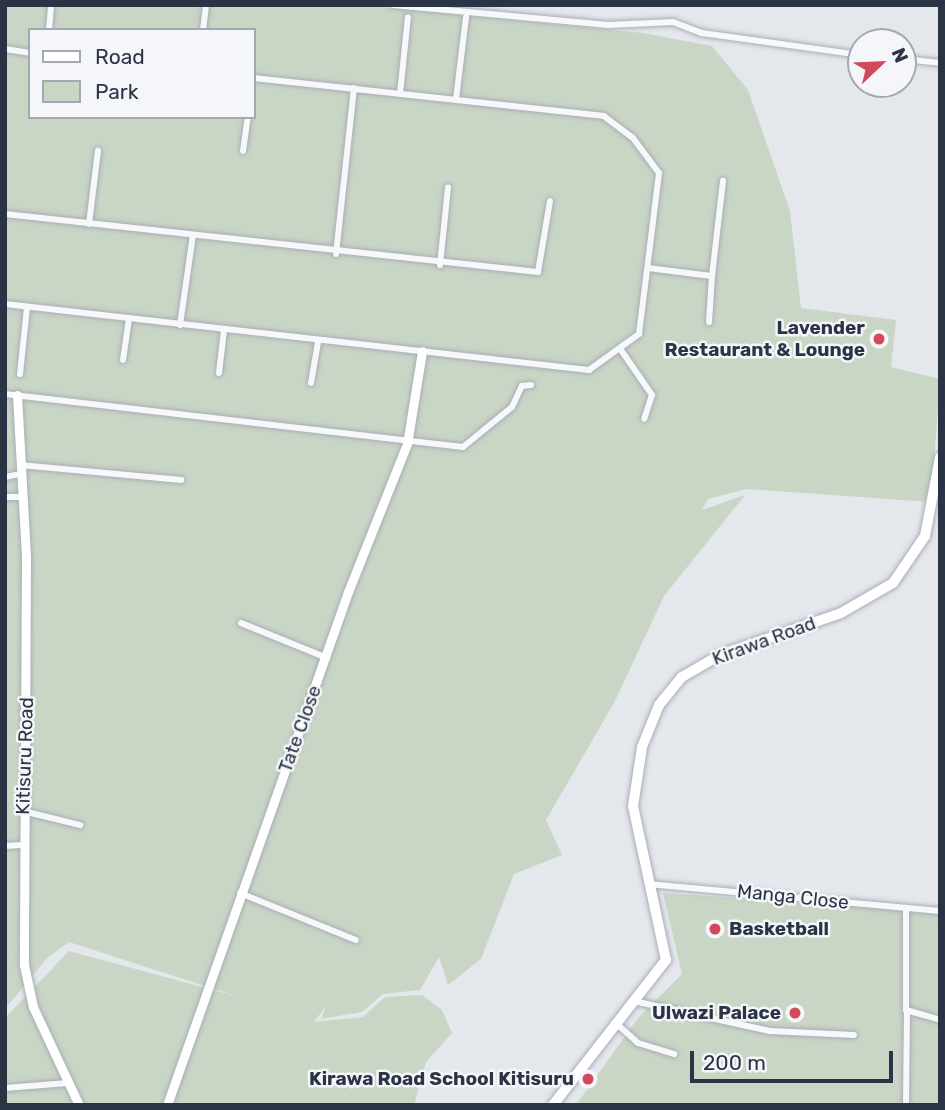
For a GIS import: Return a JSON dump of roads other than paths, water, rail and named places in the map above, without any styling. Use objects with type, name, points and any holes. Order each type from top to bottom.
[{"type":"main road","name":"Kirawa Road","points":[[553,1105],[660,973],[666,953],[646,884],[634,783],[650,725],[670,690],[720,654],[878,595],[915,555],[936,508],[940,457]]},
{"type":"street","points":[[49,28],[51,5]]},
{"type":"street","points":[[203,28],[206,5]]},
{"type":"street","points":[[393,5],[517,20],[673,22],[702,33],[847,53]]},
{"type":"street","points":[[400,94],[408,17]]},
{"type":"street","points":[[456,99],[466,17]]},
{"type":"street","points":[[5,49],[28,53]]},
{"type":"street","points":[[917,61],[940,63]]},
{"type":"street","points":[[5,304],[318,342],[589,370],[621,350],[640,330],[659,173],[633,138],[604,116],[256,79]]},
{"type":"street","points":[[336,254],[354,88]]},
{"type":"street","points":[[243,151],[248,119]]},
{"type":"street","points":[[89,223],[98,151]]},
{"type":"street","points":[[709,322],[723,181]]},
{"type":"street","points":[[440,265],[447,187]]},
{"type":"street","points":[[5,214],[336,254],[541,272],[550,201]]},
{"type":"street","points":[[180,325],[193,235]]},
{"type":"street","points":[[648,268],[712,276]]},
{"type":"street","points":[[20,374],[27,307]]},
{"type":"street","points":[[123,360],[129,319]]},
{"type":"street","points":[[219,373],[225,330]]},
{"type":"street","points":[[311,383],[318,342]]},
{"type":"street","points":[[621,350],[652,395],[644,419]]},
{"type":"street","name":"Tate Close","points":[[167,1105],[240,893],[407,444],[422,351]]},
{"type":"street","points":[[5,394],[407,444],[471,445],[512,407],[522,386],[531,385]]},
{"type":"street","name":"Kitisuru Road","points":[[17,395],[22,497],[24,965],[33,1007],[79,1105]]},
{"type":"street","points":[[5,477],[20,470],[181,480]]},
{"type":"street","points":[[5,497],[22,497]]},
{"type":"street","points":[[241,624],[327,658]]},
{"type":"street","points":[[23,811],[80,825]]},
{"type":"street","points":[[5,846],[22,845]]},
{"type":"street","name":"Manga Close","points":[[646,884],[940,911]]},
{"type":"street","points":[[240,893],[356,940]]},
{"type":"street","points":[[906,909],[906,1105]]},
{"type":"street","points":[[638,1002],[770,1031],[854,1035]]},
{"type":"street","points":[[907,1012],[940,1020]]},
{"type":"street","points":[[618,1025],[638,1042],[674,1054]]},
{"type":"street","points":[[5,1088],[68,1083]]},
{"type":"place","name":"Lavender Restaurant & Lounge","points":[[879,339]]},
{"type":"place","name":"Basketball","points":[[715,929]]},
{"type":"place","name":"Ulwazi Palace","points":[[795,1013]]},
{"type":"place","name":"Kirawa Road School Kitisuru","points":[[588,1079]]}]
